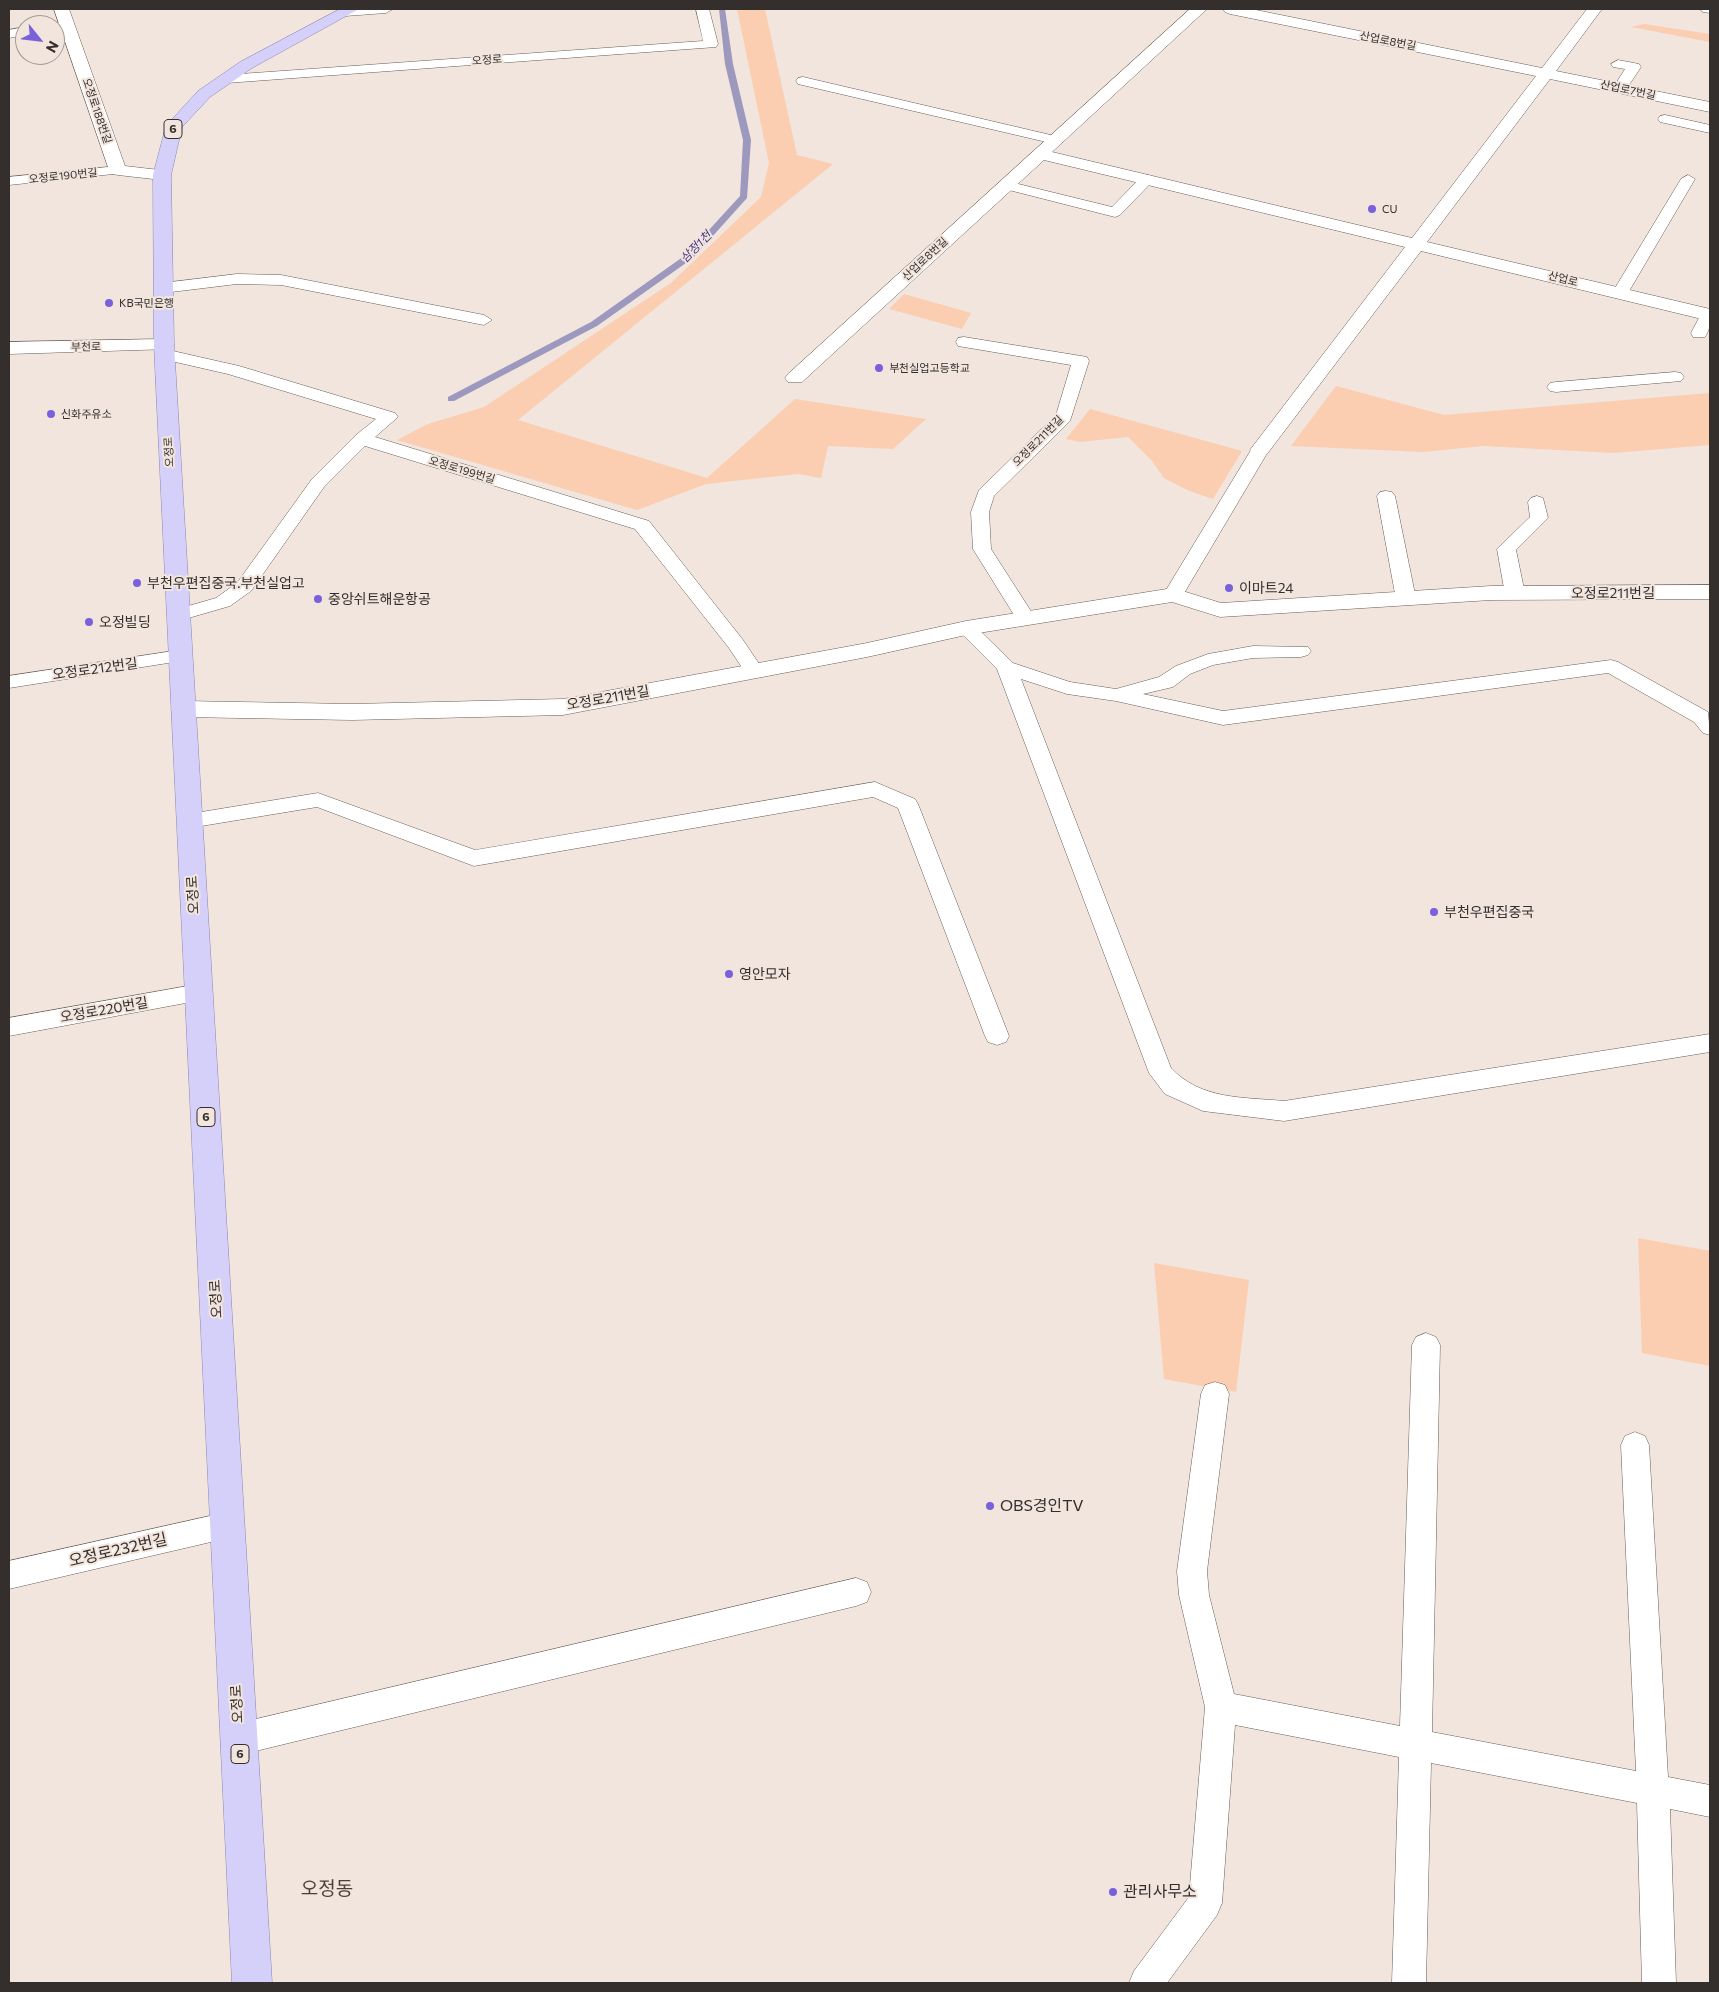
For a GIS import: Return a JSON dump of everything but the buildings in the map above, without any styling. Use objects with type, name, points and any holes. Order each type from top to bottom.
[{"type":"main road","name":"오정로","points":[[252,1983],[164,350],[162,176],[174,126],[204,94],[226,79],[348,10]]},
{"type":"street","name":"산업로8번길","points":[[795,378],[1199,9]]},
{"type":"street","name":"산업로8번길","points":[[1230,9],[1546,73]]},
{"type":"street","points":[[1260,450],[1595,9]]},
{"type":"street","name":"오정로188번길","points":[[65,36],[118,170]]},
{"type":"street","name":"산업로7번길","points":[[1546,73],[1710,106]]},
{"type":"street","name":"산업로","points":[[1040,154],[1417,243],[1709,315]]},
{"type":"street","points":[[118,170],[162,176]]},
{"type":"street","name":"부천로","points":[[9,348],[164,350]]},
{"type":"street","name":"오정로211번길","points":[[183,709],[352,712],[563,707],[966,628],[1173,595],[1220,610],[1515,594],[1710,592]]},
{"type":"lane","name":"오정로","points":[[348,10],[386,9]]},
{"type":"lane","name":"오정로","points":[[226,79],[711,44],[702,9]]},
{"type":"lane","points":[[1618,64],[1634,67],[1620,88]]},
{"type":"lane","points":[[803,81],[1055,140]]},
{"type":"lane","points":[[1665,119],[1710,129]]},
{"type":"lane","name":"오정로190번길","points":[[9,181],[118,170]]},
{"type":"lane","points":[[1006,185],[1115,212],[1147,179]]},
{"type":"lane","points":[[1620,293],[1688,179]]},
{"type":"lane","points":[[163,288],[237,279],[281,280],[484,320]]},
{"type":"lane","points":[[1699,333],[1709,315]]},
{"type":"lane","name":"오정로211번길","points":[[964,342],[1081,361],[1064,417],[985,494],[980,512],[982,549],[1026,619]]},
{"type":"lane","points":[[164,350],[389,418],[362,439],[318,483],[244,587],[223,602],[178,615]]},
{"type":"lane","points":[[1556,387],[1675,377]]},
{"type":"lane","name":"오정로199번길","points":[[362,439],[642,525],[736,644],[754,671]]},
{"type":"lane","points":[[1173,595],[1260,450]]},
{"type":"lane","points":[[1386,496],[1406,599]]},
{"type":"lane","points":[[1515,594],[1506,549],[1539,518],[1536,502]]},
{"type":"lane","points":[[966,628],[1006,667],[1161,1073],[1174,1086],[1190,1096],[1212,1104],[1284,1111],[1710,1043]]},
{"type":"lane","points":[[1116,695],[1166,682],[1183,670],[1208,660],[1253,652],[1301,651]]},
{"type":"lane","name":"오정로212번길","points":[[9,682],[180,656]]},
{"type":"lane","points":[[1006,667],[1067,688],[1116,695],[1223,718],[1611,666],[1701,717],[1710,728]]},
{"type":"lane","points":[[189,821],[318,800],[474,858],[875,789],[907,804],[998,1036]]},
{"type":"lane","name":"오정로220번길","points":[[9,1027],[199,993]]},
{"type":"lane","points":[[1409,1983],[1426,1345]]},
{"type":"lane","points":[[1146,1983],[1205,1903],[1221,1707],[1194,1594],[1192,1571],[1215,1394]]},
{"type":"lane","points":[[1635,1445],[1653,1790],[1659,1983]]},
{"type":"lane","name":"오정로232번길","points":[[9,1576],[228,1525]]},
{"type":"lane","points":[[239,1739],[856,1592]]},
{"type":"lane","points":[[1221,1707],[1710,1800]]},
{"type":"shaded area","points":[[737,9],[765,9],[797,155],[833,164],[518,420],[707,478],[795,399],[926,419],[893,449],[828,446],[821,478],[798,474],[706,484],[637,510],[397,440],[428,424],[484,407],[671,283],[761,197],[769,163]]},
{"type":"shaded area","points":[[1644,24],[1710,34],[1710,42],[1631,27]]},
{"type":"shaded area","points":[[904,294],[971,313],[962,329],[889,309]]},
{"type":"shaded area","points":[[1336,386],[1444,415],[1710,393],[1710,445],[1613,453],[1484,446],[1423,452],[1291,446]]},
{"type":"shaded area","points":[[1090,409],[1242,451],[1213,499],[1187,490],[1164,478],[1152,461],[1128,437],[1080,442],[1066,439]]},
{"type":"shaded area","points":[[1638,1238],[1710,1251],[1710,1366],[1642,1353]]},
{"type":"shaded area","points":[[1154,1263],[1249,1280],[1236,1392],[1164,1379]]},
{"type":"waterway","name":"삼정1천","points":[[451,399],[594,324],[690,256],[744,196],[747,140],[729,64],[722,9]]},
{"type":"place","name":"CU","points":[[1372,209]]},
{"type":"place","name":"KB국민은행","points":[[109,303]]},
{"type":"place","name":"부천실업고등학교","points":[[879,368]]},
{"type":"place","name":"신화주유소","points":[[51,414]]},
{"type":"place","name":"부천우편집중국.부천실업고","points":[[137,583]]},
{"type":"place","name":"이마트24","points":[[1229,588]]},
{"type":"place","name":"중앙쉬트해운항공","points":[[318,599]]},
{"type":"place","name":"오정빌딩","points":[[89,622]]},
{"type":"place","name":"부천우편집중국","points":[[1434,912]]},
{"type":"place","name":"영안모자","points":[[729,974]]},
{"type":"place","name":"OBS경인TV","points":[[990,1506]]},
{"type":"place","name":"관리사무소","points":[[1113,1892]]},
{"type":"district","name":"오정동","points":[[327,1889]]}]
